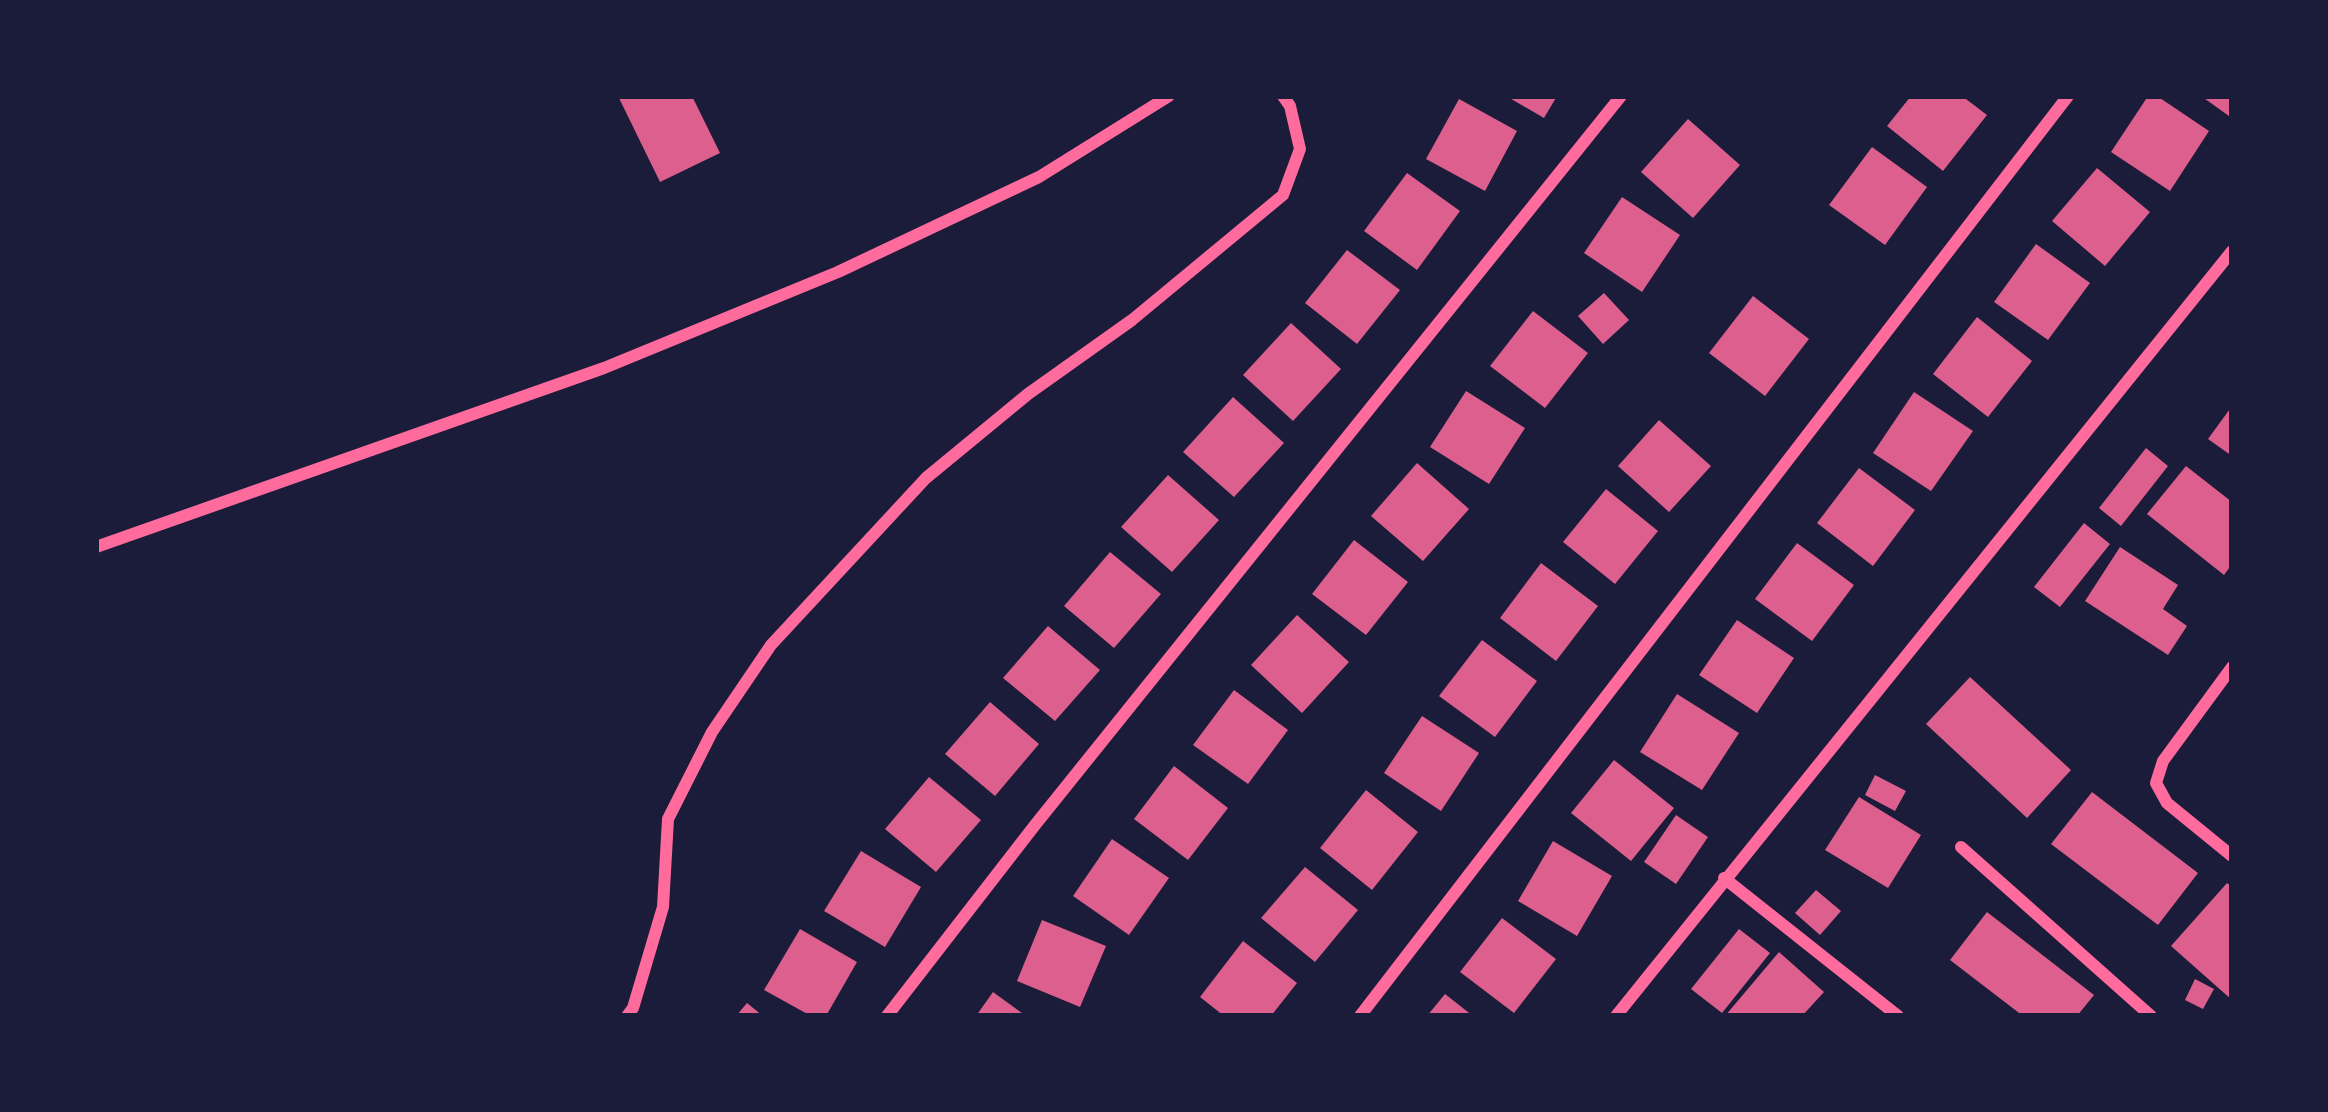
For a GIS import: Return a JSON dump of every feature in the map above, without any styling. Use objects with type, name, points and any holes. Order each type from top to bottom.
[{"type":"street","points":[[96,547],[604,368],[838,272],[1040,177],[1169,96]]},
{"type":"street","points":[[627,1016],[663,907],[668,819],[712,731],[772,645],[926,478],[1028,394],[1132,320],[1283,195],[1300,149],[1291,106],[1283,96]]},
{"type":"street","points":[[887,1016],[1621,96]]},
{"type":"street","points":[[1360,1016],[2068,96]]},
{"type":"street","points":[[1616,1016],[2232,251]]},
{"type":"street","points":[[2232,667],[2162,761],[2156,783],[2167,803],[2232,856]]},
{"type":"street","points":[[1961,847],[2151,1016]]},
{"type":"street","points":[[1724,878],[1898,1016]]},
{"type":"street","points":[[1866,1016],[1877,1001]]},
{"type":"building","points":[[618,96],[692,96],[720,153],[660,182]]},
{"type":"building","points":[[1506,96],[1557,96],[1544,118]]},
{"type":"building","points":[[1911,96],[1962,96],[1987,115],[1943,171],[1887,126]]},
{"type":"building","points":[[2148,96],[2157,96],[2209,131],[2170,191],[2111,152]]},
{"type":"building","points":[[2201,96],[2232,96],[2232,111],[2229,116]]},
{"type":"building","points":[[1459,99],[1517,131],[1485,191],[1426,159]]},
{"type":"building","points":[[1688,119],[1740,165],[1693,218],[1641,172]]},
{"type":"building","points":[[1872,147],[1927,187],[1885,245],[1829,205]]},
{"type":"building","points":[[2097,168],[2150,212],[2105,266],[2052,221]]},
{"type":"building","points":[[1407,173],[1460,211],[1417,270],[1364,231]]},
{"type":"building","points":[[1622,197],[1680,235],[1642,292],[1584,253]]},
{"type":"building","points":[[2036,244],[2090,283],[2048,340],[1994,302]]},
{"type":"building","points":[[1347,250],[1400,290],[1357,344],[1305,303]]},
{"type":"building","points":[[1604,293],[1629,320],[1603,344],[1578,316]]},
{"type":"building","points":[[1753,296],[1809,339],[1765,396],[1709,353]]},
{"type":"building","points":[[1533,311],[1588,353],[1545,408],[1490,366]]},
{"type":"building","points":[[1977,317],[2032,361],[1988,417],[1933,374]]},
{"type":"building","points":[[1291,323],[1341,369],[1293,421],[1243,375]]},
{"type":"building","points":[[1466,391],[1525,428],[1489,484],[1430,447]]},
{"type":"building","points":[[1914,392],[1973,431],[1931,491],[1873,453]]},
{"type":"building","points":[[1233,397],[1284,443],[1234,497],[1183,452]]},
{"type":"building","points":[[2232,406],[2232,456],[2208,439]]},
{"type":"building","points":[[1659,420],[1711,466],[1669,512],[1618,466]]},
{"type":"building","points":[[2146,448],[2168,466],[2121,526],[2099,508]]},
{"type":"building","points":[[1417,463],[1469,509],[1423,561],[1371,516]]},
{"type":"building","points":[[2186,466],[2232,502],[2232,564],[2224,575],[2147,514]]},
{"type":"building","points":[[1859,468],[1915,510],[1873,566],[1817,523]]},
{"type":"building","points":[[1168,475],[1219,520],[1172,572],[1121,527]]},
{"type":"building","points":[[1606,489],[1658,531],[1615,584],[1563,542]]},
{"type":"building","points":[[2084,523],[2110,544],[2060,607],[2034,587]]},
{"type":"building","points":[[1354,540],[1408,582],[1366,635],[1312,594]]},
{"type":"building","points":[[1797,543],[1854,585],[1812,641],[1755,599]]},
{"type":"building","points":[[2120,547],[2178,585],[2163,609],[2187,626],[2168,655],[2085,601]]},
{"type":"building","points":[[1110,552],[1161,594],[1114,648],[1064,606]]},
{"type":"building","points":[[1541,563],[1598,606],[1556,661],[1500,618]]},
{"type":"building","points":[[1297,615],[1349,662],[1302,713],[1251,665]]},
{"type":"building","points":[[1737,620],[1794,658],[1757,713],[1699,675]]},
{"type":"building","points":[[1048,626],[1100,670],[1055,721],[1003,678]]},
{"type":"building","points":[[1482,640],[1537,681],[1495,737],[1439,696]]},
{"type":"building","points":[[1970,677],[2071,770],[2027,818],[1926,724]]},
{"type":"building","points":[[1234,690],[1288,730],[1248,784],[1193,745]]},
{"type":"building","points":[[1677,694],[1739,733],[1702,790],[1640,752]]},
{"type":"building","points":[[990,702],[1039,744],[995,796],[945,754]]},
{"type":"building","points":[[1422,716],[1479,753],[1441,811],[1384,773]]},
{"type":"building","points":[[1614,760],[1674,808],[1631,861],[1571,813]]},
{"type":"building","points":[[1174,766],[1228,808],[1188,860],[1134,819]]},
{"type":"building","points":[[1875,775],[1906,791],[1895,811],[1865,795]]},
{"type":"building","points":[[929,777],[981,820],[936,872],[885,829]]},
{"type":"building","points":[[1366,790],[1418,832],[1372,890],[1320,848]]},
{"type":"building","points":[[2092,792],[2198,873],[2158,925],[2051,844]]},
{"type":"building","points":[[1859,797],[1921,835],[1888,888],[1825,850]]},
{"type":"building","points":[[1676,815],[1708,837],[1676,884],[1644,862]]},
{"type":"building","points":[[1112,839],[1169,878],[1129,935],[1073,896]]},
{"type":"building","points":[[1553,841],[1612,876],[1577,936],[1518,901]]},
{"type":"building","points":[[861,851],[921,887],[885,947],[824,911]]},
{"type":"building","points":[[1305,867],[1358,910],[1315,962],[1261,918]]},
{"type":"building","points":[[2227,883],[2232,887],[2232,1000],[2171,946]]},
{"type":"building","points":[[1816,890],[1841,911],[1820,935],[1795,913]]},
{"type":"building","points":[[1987,912],[2094,995],[2077,1016],[2023,1016],[1950,960]]},
{"type":"building","points":[[1502,918],[1556,959],[1514,1013],[1460,972]]},
{"type":"building","points":[[1042,920],[1106,946],[1080,1007],[1017,981]]},
{"type":"building","points":[[800,929],[857,962],[826,1016],[811,1016],[764,990]]},
{"type":"building","points":[[1739,929],[1770,953],[1722,1013],[1691,989]]},
{"type":"building","points":[[1243,941],[1297,983],[1271,1016],[1224,1016],[1200,997]]},
{"type":"building","points":[[1779,952],[1824,992],[1802,1016],[1725,1016]]},
{"type":"building","points":[[2195,979],[2214,989],[2203,1009],[2185,1000]]},
{"type":"building","points":[[993,992],[1026,1016],[976,1016]]},
{"type":"building","points":[[1445,994],[1473,1016],[1427,1016]]},
{"type":"building","points":[[747,1003],[763,1016],[736,1016]]}]
